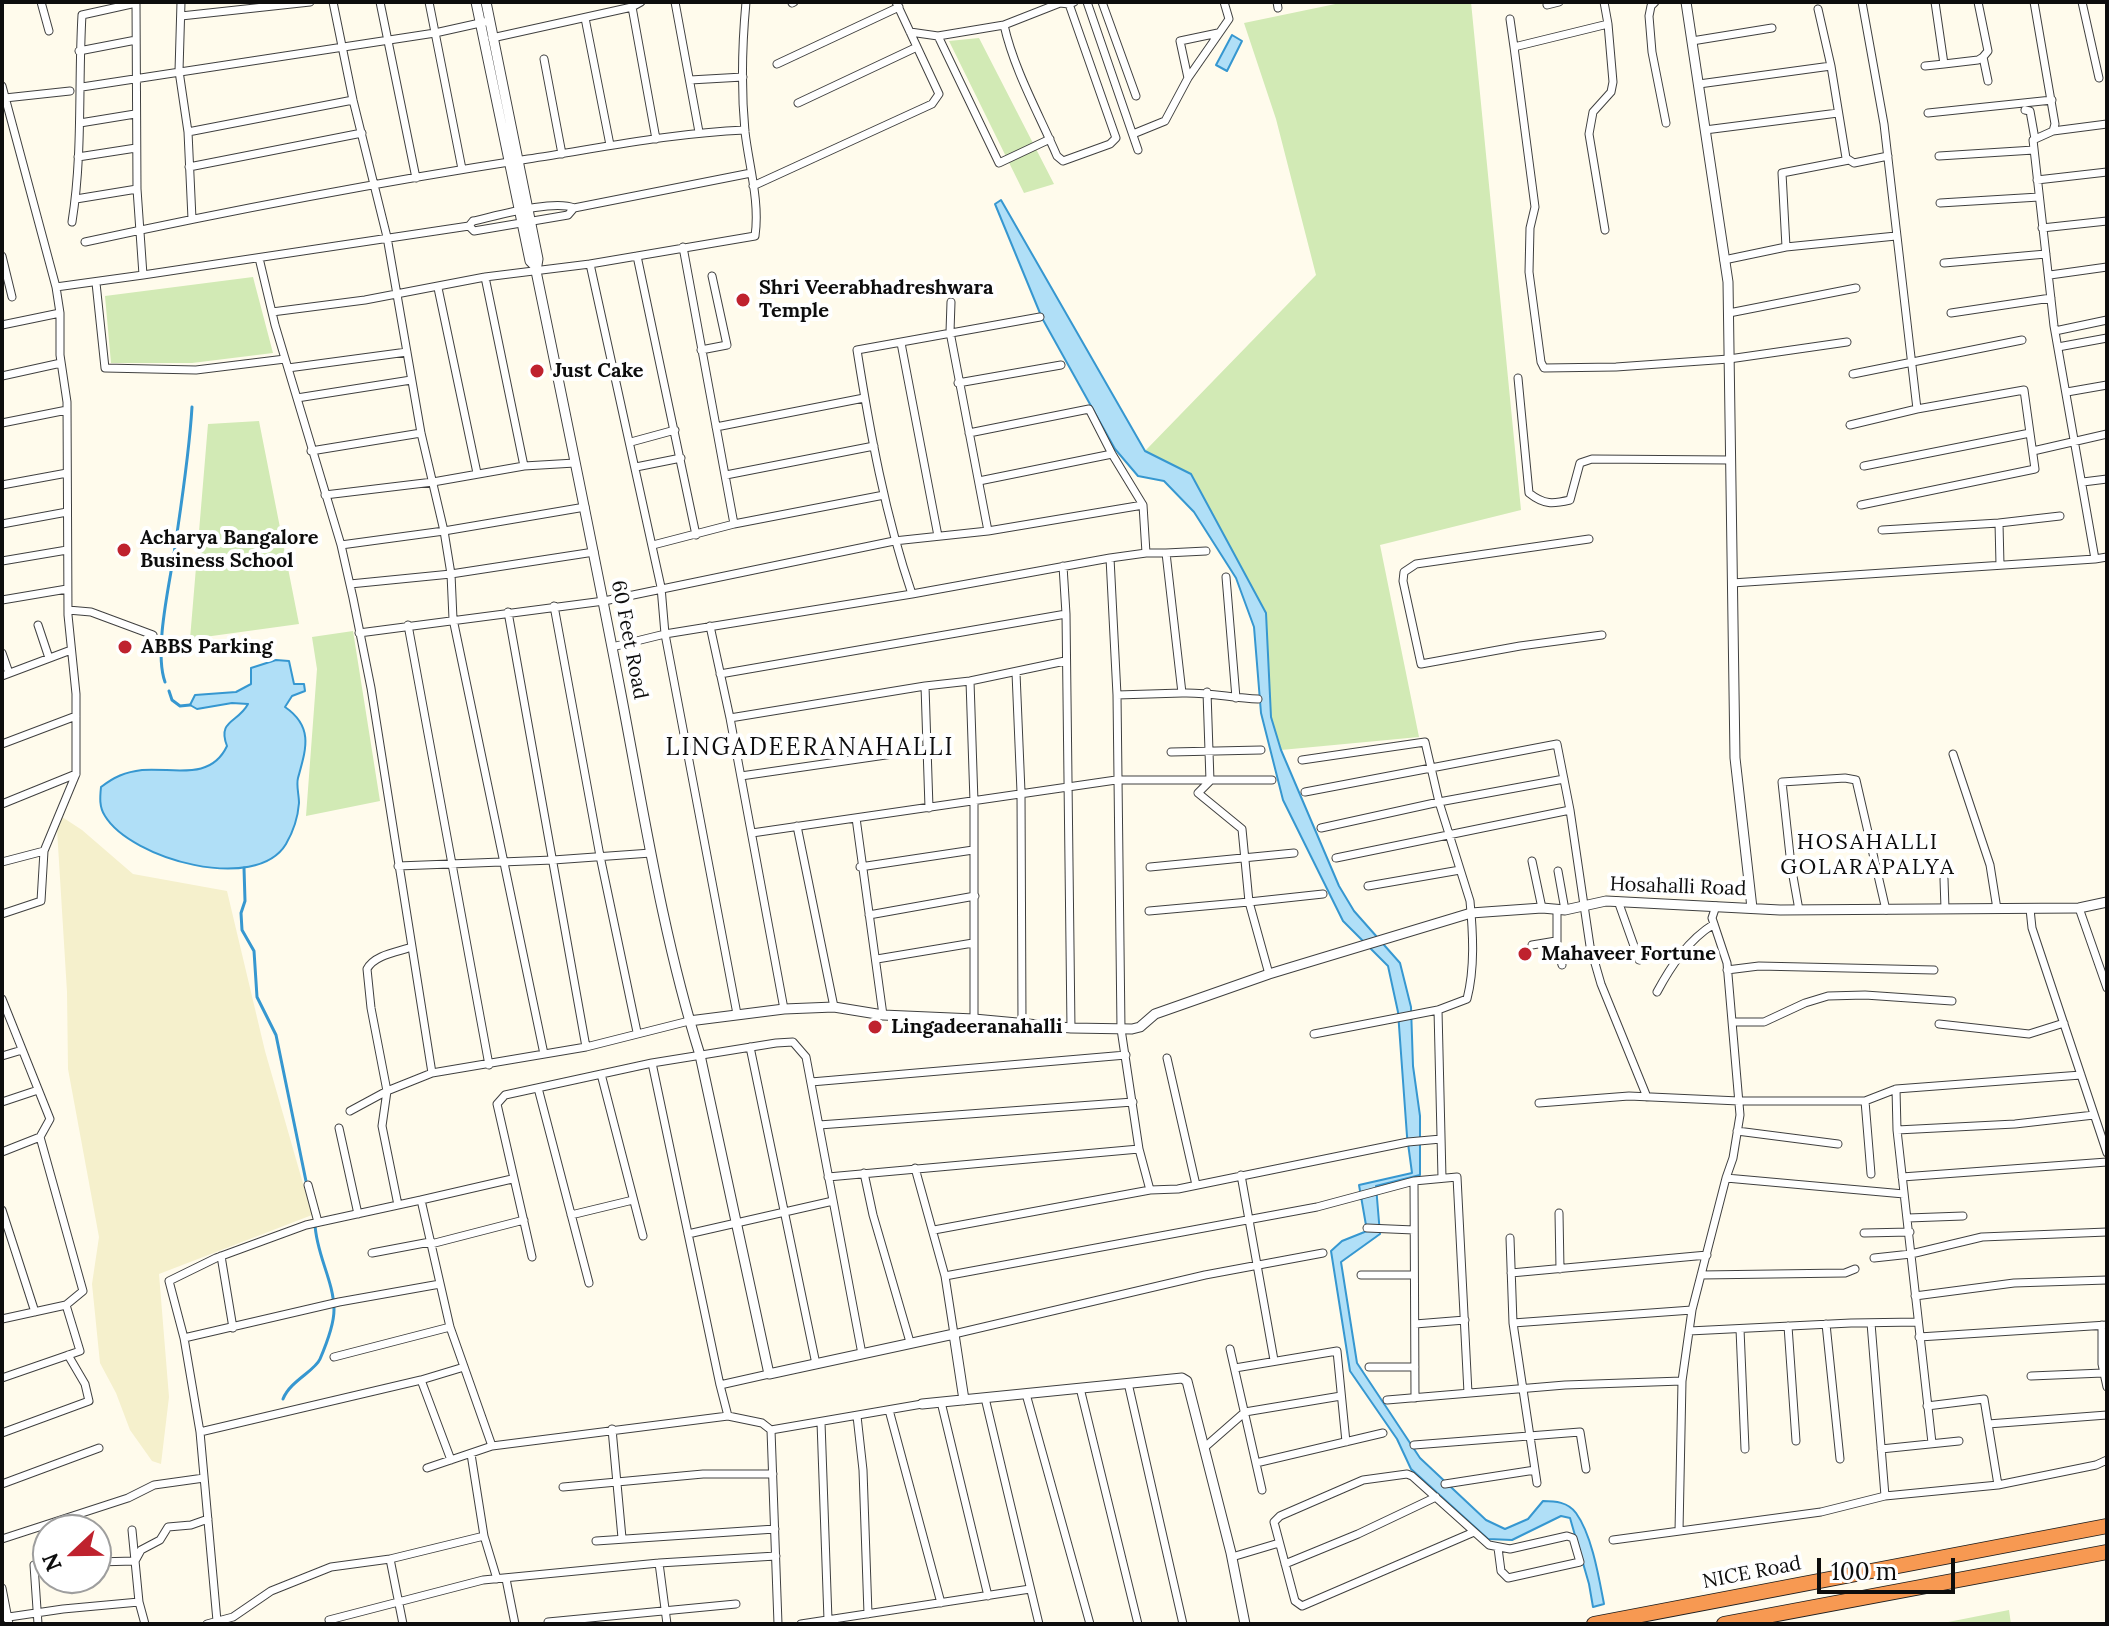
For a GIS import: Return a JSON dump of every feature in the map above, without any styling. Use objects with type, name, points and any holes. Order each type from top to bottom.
[{"type":"highway","name":"NICE Road","points":[[1594,1624],[2107,1526]]},
{"type":"highway","points":[[1724,1624],[2107,1552]]},
{"type":"street","points":[[41,2],[49,31]]},
{"type":"street","points":[[181,2],[179,71],[188,132],[192,219]]},
{"type":"street","points":[[181,16],[310,2]]},
{"type":"street","points":[[333,2],[353,100],[387,237],[421,433],[444,531],[451,574],[453,619],[544,1054]]},
{"type":"street","points":[[380,2],[416,178]]},
{"type":"street","points":[[429,2],[462,169]]},
{"type":"street","name":"60 Feet Road","points":[[476,2],[485,23],[525,216],[538,259],[536,269],[604,601],[651,853],[689,1021],[700,1055],[769,1374]]},
{"type":"street","name":"60 Feet Road","points":[[485,23],[486,2]]},
{"type":"street","points":[[488,39],[632,7],[641,2]]},
{"type":"street","points":[[688,2],[676,3],[699,132]]},
{"type":"street","points":[[272,312],[755,236],[753,186],[745,130],[743,77],[746,2]]},
{"type":"street","points":[[1087,2],[1138,150]]},
{"type":"street","points":[[1102,2],[1136,96]]},
{"type":"street","points":[[1133,134],[1165,121],[1188,78],[1229,19],[1224,2]]},
{"type":"street","points":[[1547,5],[1559,2]]},
{"type":"street","points":[[1604,2],[1613,82],[1611,92],[1593,112],[1589,134],[1605,230]]},
{"type":"street","points":[[1655,2],[1651,6],[1650,32],[1666,123]]},
{"type":"street","points":[[1686,2],[1728,282],[1735,758],[1752,908]]},
{"type":"street","points":[[1862,2],[1888,156],[1917,409]]},
{"type":"street","points":[[1935,2],[1944,64]]},
{"type":"street","points":[[1925,66],[1978,60],[1988,51],[1978,2]]},
{"type":"street","points":[[2034,2],[2052,100],[2053,131]]},
{"type":"street","points":[[2082,2],[2099,78]]},
{"type":"street","points":[[72,222],[82,87],[79,51],[82,15],[136,3],[135,114],[143,275]]},
{"type":"street","points":[[910,32],[938,36],[1004,25],[1060,3],[1071,3],[1116,138],[1110,144],[1063,161],[1057,156],[1008,42],[1004,25]]},
{"type":"street","points":[[753,186],[932,104],[939,94],[897,4],[777,64]]},
{"type":"street","points":[[632,7],[656,139]]},
{"type":"street","points":[[1818,9],[1849,160]]},
{"type":"street","points":[[585,18],[610,145]]},
{"type":"street","points":[[1510,19],[1535,207],[1530,228],[1529,272],[1544,368],[1616,367],[1729,359],[1847,342]]},
{"type":"street","points":[[82,87],[485,23]]},
{"type":"street","points":[[1514,47],[1608,24]]},
{"type":"street","points":[[1692,41],[1772,28]]},
{"type":"street","points":[[1188,78],[1180,41],[1218,33]]},
{"type":"street","points":[[938,36],[999,163],[1050,139]]},
{"type":"street","points":[[79,51],[136,40]]},
{"type":"street","points":[[798,103],[917,47]]},
{"type":"street","points":[[1983,57],[1988,81]]},
{"type":"street","points":[[544,59],[562,154]]},
{"type":"street","points":[[1699,84],[1831,66]]},
{"type":"street","points":[[690,80],[743,77]]},
{"type":"street","points":[[2,86],[56,287],[60,313],[61,363],[67,410],[67,589],[76,716],[76,774],[44,851],[41,901],[2,914]]},
{"type":"street","points":[[5,98],[70,91]]},
{"type":"street","points":[[188,132],[353,100]]},
{"type":"street","points":[[1928,113],[2052,100]]},
{"type":"street","points":[[2025,110],[2031,113],[2055,331],[2095,559]]},
{"type":"street","points":[[1705,130],[1838,113]]},
{"type":"street","points":[[80,123],[135,114]]},
{"type":"street","points":[[2035,139],[2053,131],[2107,124]]},
{"type":"street","points":[[85,242],[462,169],[699,132],[745,130]]},
{"type":"street","points":[[189,167],[362,133]]},
{"type":"street","points":[[78,157],[136,148]]},
{"type":"street","points":[[1939,156],[2034,150]]},
{"type":"street","points":[[1786,247],[1782,173],[1888,156]]},
{"type":"street","points":[[2037,180],[2107,172]]},
{"type":"street","points":[[56,287],[469,226],[474,231],[565,205],[574,208],[751,173]]},
{"type":"street","points":[[76,199],[137,189]]},
{"type":"street","points":[[1940,203],[2039,197]]},
{"type":"street","points":[[2042,228],[2107,221]]},
{"type":"street","points":[[1724,260],[1786,247],[1896,236]]},
{"type":"street","points":[[683,247],[734,524]]},
{"type":"street","points":[[1944,263],[2046,254]]},
{"type":"street","points":[[2,256],[12,297]]},
{"type":"street","points":[[637,256],[696,535]]},
{"type":"street","points":[[259,258],[286,364],[350,584],[371,688],[432,1073]]},
{"type":"street","points":[[590,264],[653,545],[665,634],[737,1014]]},
{"type":"street","points":[[2050,275],[2107,267]]},
{"type":"street","points":[[701,350],[727,345],[712,276]]},
{"type":"street","points":[[485,277],[524,466]]},
{"type":"street","points":[[96,283],[105,368],[196,370],[407,352]]},
{"type":"street","points":[[438,288],[477,473]]},
{"type":"street","points":[[1729,313],[1856,288]]},
{"type":"street","points":[[1951,313],[2051,298]]},
{"type":"street","points":[[951,302],[950,332],[958,383],[988,531]]},
{"type":"street","points":[[2,325],[60,313]]},
{"type":"street","points":[[912,594],[894,541],[857,350],[1040,317]]},
{"type":"street","points":[[2055,331],[2107,320]]},
{"type":"street","points":[[2058,347],[2107,338]]},
{"type":"street","points":[[1853,374],[2022,340]]},
{"type":"street","points":[[901,343],[938,536]]},
{"type":"street","points":[[2,376],[61,363]]},
{"type":"street","points":[[958,383],[1061,365]]},
{"type":"street","points":[[1518,378],[1529,493],[1545,503],[1570,500],[1576,470],[1580,463],[1592,459],[1730,460]]},
{"type":"street","points":[[297,398],[411,380]]},
{"type":"street","points":[[2067,392],[2107,385]]},
{"type":"street","points":[[1850,425],[1917,409],[2024,390],[2033,451],[2035,469],[1861,505]]},
{"type":"street","points":[[716,427],[864,398]]},
{"type":"street","points":[[969,433],[1089,409],[1143,505],[1146,553]]},
{"type":"street","points":[[2,423],[67,410]]},
{"type":"street","points":[[631,442],[675,430]]},
{"type":"street","points":[[311,451],[421,433]]},
{"type":"street","points":[[1864,466],[2030,433]]},
{"type":"street","points":[[2033,451],[2107,434]]},
{"type":"street","points":[[726,475],[874,446]]},
{"type":"street","points":[[979,481],[1112,454]]},
{"type":"street","points":[[636,467],[681,458]]},
{"type":"street","points":[[325,495],[433,482],[524,466],[575,463]]},
{"type":"street","points":[[2,485],[67,473]]},
{"type":"street","points":[[2083,482],[2107,479]]},
{"type":"street","points":[[653,545],[734,524],[884,495]]},
{"type":"street","points":[[359,633],[604,601],[894,541],[988,531],[1143,505]]},
{"type":"street","points":[[341,545],[585,507]]},
{"type":"street","points":[[2,524],[67,512]]},
{"type":"street","points":[[1882,530],[2060,516]]},
{"type":"street","points":[[1999,523],[2000,565]]},
{"type":"street","points":[[1589,539],[1416,564],[1404,572],[1403,581],[1421,664],[1602,635]]},
{"type":"street","points":[[2,561],[67,550]]},
{"type":"street","points":[[612,647],[665,634],[1110,558],[1206,551]]},
{"type":"street","points":[[350,584],[451,574],[594,552]]},
{"type":"street","points":[[1166,553],[1182,693]]},
{"type":"street","points":[[1732,583],[2107,557]]},
{"type":"street","points":[[1110,558],[1117,695],[1121,1029],[1139,1149],[1150,1190]]},
{"type":"street","points":[[1063,566],[1071,1028]]},
{"type":"street","points":[[1226,577],[1236,698]]},
{"type":"street","points":[[2,600],[67,589]]},
{"type":"street","points":[[554,606],[600,856],[637,1032]]},
{"type":"street","points":[[68,610],[91,612],[153,635]]},
{"type":"street","points":[[508,612],[586,1047]]},
{"type":"street","points":[[720,674],[1066,614]]},
{"type":"street","points":[[38,625],[49,658]]},
{"type":"street","points":[[408,625],[489,1065]]},
{"type":"street","points":[[710,626],[784,1009]]},
{"type":"street","points":[[2,653],[6,674],[71,650]]},
{"type":"street","points":[[730,718],[970,681],[1065,661]]},
{"type":"street","points":[[1016,673],[1021,792],[1022,1023]]},
{"type":"street","points":[[970,681],[974,802],[974,1019]]},
{"type":"street","points":[[925,686],[929,808]]},
{"type":"street","points":[[1117,695],[1207,692],[1258,699]]},
{"type":"street","points":[[1207,692],[1210,781],[1198,793],[1242,829],[1249,902],[1269,974]]},
{"type":"street","points":[[2,744],[76,716]]},
{"type":"street","points":[[1302,760],[1425,742],[1471,913],[1472,979],[1467,999],[1438,1010],[1314,1034]]},
{"type":"street","points":[[1305,792],[1557,744],[1570,810],[1585,924],[1601,984],[1647,1097]]},
{"type":"street","points":[[741,776],[927,749]]},
{"type":"street","points":[[1171,752],[1261,750]]},
{"type":"street","points":[[1953,754],[1990,865],[1997,909]]},
{"type":"street","points":[[2,804],[76,774]]},
{"type":"street","points":[[1799,910],[1782,782],[1845,778],[1856,780],[1886,910]]},
{"type":"street","points":[[1321,828],[1564,779]]},
{"type":"street","points":[[752,833],[1116,780],[1272,780]]},
{"type":"street","points":[[1336,858],[1570,810]]},
{"type":"street","points":[[856,818],[860,867],[877,959],[883,1015]]},
{"type":"street","points":[[797,826],[834,1007]]},
{"type":"street","points":[[860,867],[973,850]]},
{"type":"street","points":[[2,862],[44,851]]},
{"type":"street","points":[[398,866],[651,853]]},
{"type":"street","points":[[1150,867],[1294,853]]},
{"type":"street","points":[[1532,861],[1542,908]]},
{"type":"street","points":[[1368,886],[1460,870]]},
{"type":"street","points":[[1558,871],[1561,910],[1556,941],[1562,965]]},
{"type":"street","points":[[1944,879],[1945,909]]},
{"type":"street","points":[[1149,911],[1323,894]]},
{"type":"street","points":[[869,915],[975,896]]},
{"type":"street","points":[[1618,901],[1639,960]]},
{"type":"street","name":"Hosahalli Road","points":[[1121,1029],[1140,1027],[1155,1014],[1269,974],[1471,913],[1542,908],[1561,910],[1618,901],[1799,910],[2079,908],[2107,902]]},
{"type":"street","points":[[1679,1531],[1682,1381],[1692,1310],[1733,1158],[1739,1101],[1727,970],[1712,912],[1717,906]]},
{"type":"street","points":[[2079,908],[2107,988]]},
{"type":"street","points":[[2030,909],[2032,928],[2107,1153]]},
{"type":"street","points":[[1657,992],[1682,953],[1700,933],[1714,924]]},
{"type":"street","points":[[1532,945],[1556,941]]},
{"type":"street","points":[[877,959],[973,943]]},
{"type":"street","points":[[398,1205],[382,1126],[387,1091],[367,969],[369,963],[376,959],[412,947]]},
{"type":"street","points":[[1727,970],[1759,966],[1934,970]]},
{"type":"street","points":[[1732,1022],[1764,1022],[1828,996],[1865,995],[1952,1001]]},
{"type":"street","points":[[2,999],[50,1119],[40,1137],[2,1152]]},
{"type":"street","points":[[350,1111],[387,1091],[432,1073],[586,1047],[689,1021],[784,1009],[834,1007],[883,1015],[1121,1029]]},
{"type":"street","points":[[1438,1010],[1442,1178]]},
{"type":"street","points":[[1939,1024],[2029,1034],[2064,1023]]},
{"type":"street","points":[[532,1257],[497,1104],[505,1095],[652,1063],[793,1042],[806,1057],[862,1354]]},
{"type":"street","points":[[750,1047],[816,1364]]},
{"type":"street","points":[[2,1056],[22,1050]]},
{"type":"street","points":[[811,1082],[1126,1055]]},
{"type":"street","points":[[1167,1058],[1196,1185]]},
{"type":"street","points":[[652,1063],[728,1416]]},
{"type":"street","points":[[601,1074],[643,1236]]},
{"type":"street","points":[[1539,1103],[1647,1097],[1865,1101],[1896,1089],[2081,1075]]},
{"type":"street","points":[[538,1088],[589,1283]]},
{"type":"street","points":[[1896,1089],[1897,1130],[1932,1443]]},
{"type":"street","points":[[2,1102],[38,1090]]},
{"type":"street","points":[[1865,1101],[1871,1174]]},
{"type":"street","points":[[819,1125],[1133,1102]]},
{"type":"street","points":[[1897,1130],[2015,1124],[2094,1115]]},
{"type":"street","points":[[339,1128],[358,1214]]},
{"type":"street","points":[[1737,1131],[1838,1144]]},
{"type":"street","points":[[2,1319],[66,1305],[83,1291],[40,1137]]},
{"type":"street","points":[[934,1230],[1150,1190],[1178,1189],[1408,1142],[1441,1139]]},
{"type":"street","points":[[828,1177],[1139,1149]]},
{"type":"street","points":[[1902,1177],[2107,1162]]},
{"type":"street","points":[[915,1168],[945,1276],[964,1400]]},
{"type":"street","points":[[864,1173],[910,1342]]},
{"type":"street","points":[[1241,1175],[1274,1360]]},
{"type":"street","points":[[945,1276],[1317,1207],[1414,1181],[1457,1177],[1468,1393]]},
{"type":"street","points":[[1726,1178],[1904,1194]]},
{"type":"street","points":[[217,1621],[200,1432],[184,1338],[169,1281],[221,1256],[315,1223],[512,1179]]},
{"type":"street","points":[[1414,1181],[1415,1398]]},
{"type":"street","points":[[308,1185],[315,1223]]},
{"type":"street","points":[[421,1200],[450,1327],[492,1446]]},
{"type":"street","points":[[571,1215],[633,1200]]},
{"type":"street","points":[[688,1234],[833,1201]]},
{"type":"street","points":[[2,1210],[35,1312]]},
{"type":"street","points":[[1559,1213],[1560,1269]]},
{"type":"street","points":[[1908,1218],[1963,1216]]},
{"type":"street","points":[[372,1253],[430,1243],[524,1220]]},
{"type":"street","points":[[1367,1228],[1414,1230]]},
{"type":"street","points":[[1864,1233],[1910,1232]]},
{"type":"street","points":[[1874,1258],[1911,1254],[1982,1237],[2107,1232]]},
{"type":"street","points":[[1510,1238],[1513,1323],[1537,1483]]},
{"type":"street","points":[[720,1385],[1257,1264],[1323,1253]]},
{"type":"street","points":[[1511,1273],[1707,1255]]},
{"type":"street","points":[[221,1256],[233,1328]]},
{"type":"street","points":[[1701,1275],[1845,1273],[1855,1269]]},
{"type":"street","points":[[1361,1275],[1414,1275]]},
{"type":"street","points":[[1915,1296],[2014,1283],[2107,1280]]},
{"type":"street","points":[[184,1338],[339,1302],[440,1284]]},
{"type":"street","points":[[2,1378],[80,1351],[66,1305]]},
{"type":"street","points":[[1513,1323],[1692,1310]]},
{"type":"street","points":[[1415,1324],[1465,1320]]},
{"type":"street","points":[[1689,1331],[1918,1322]]},
{"type":"street","points":[[1871,1323],[1885,1496]]},
{"type":"street","points":[[1826,1324],[1840,1459]]},
{"type":"street","points":[[1919,1337],[2105,1325],[2103,1373],[2107,1387]]},
{"type":"street","points":[[1788,1326],[1796,1441]]},
{"type":"street","points":[[334,1357],[450,1327]]},
{"type":"street","points":[[1740,1329],[1745,1449]]},
{"type":"street","points":[[1230,1349],[1262,1490]]},
{"type":"street","points":[[1235,1368],[1337,1351],[1346,1442]]},
{"type":"street","points":[[2,1433],[89,1401],[85,1384],[68,1355]]},
{"type":"street","points":[[200,1432],[464,1367]]},
{"type":"street","points":[[1369,1367],[1415,1367]]},
{"type":"street","points":[[2031,1376],[2103,1373]]},
{"type":"street","points":[[427,1468],[492,1446],[612,1429],[728,1416],[762,1423],[771,1430],[922,1404],[1182,1378],[1187,1381],[1205,1447],[1245,1624]]},
{"type":"street","points":[[421,1380],[451,1460]]},
{"type":"street","points":[[1387,1400],[1682,1381]]},
{"type":"street","points":[[1128,1383],[1183,1624]]},
{"type":"street","points":[[1080,1388],[1138,1624]]},
{"type":"street","points":[[1026,1394],[1090,1624]]},
{"type":"street","points":[[1205,1447],[1245,1412],[1341,1396]]},
{"type":"street","points":[[985,1398],[1039,1624]]},
{"type":"street","points":[[1927,1406],[1984,1399],[1998,1485]]},
{"type":"street","points":[[941,1402],[988,1596]]},
{"type":"street","points":[[889,1410],[941,1603]]},
{"type":"street","points":[[1988,1424],[2107,1415]]},
{"type":"street","points":[[857,1416],[863,1470],[868,1614]]},
{"type":"street","points":[[821,1422],[828,1620]]},
{"type":"street","points":[[612,1429],[622,1538]]},
{"type":"street","points":[[771,1430],[778,1624]]},
{"type":"street","points":[[1414,1445],[1580,1432],[1586,1469]]},
{"type":"street","points":[[1256,1463],[1383,1433]]},
{"type":"street","points":[[1881,1449],[1959,1441]]},
{"type":"street","points":[[2,1484],[99,1448]]},
{"type":"street","points":[[471,1454],[484,1536],[515,1624]]},
{"type":"street","points":[[1613,1540],[1821,1512],[1885,1496],[1998,1485],[2096,1465],[2107,1460]]},
{"type":"street","points":[[1445,1484],[1535,1470]]},
{"type":"street","points":[[563,1487],[703,1474],[773,1474]]},
{"type":"street","points":[[1474,1532],[1302,1606],[1295,1601],[1274,1522],[1280,1516],[1363,1480],[1407,1474],[1436,1497],[1489,1545],[1498,1548],[1521,1547],[1567,1536],[1573,1538],[1580,1562],[1508,1578],[1501,1571],[1498,1548]]},
{"type":"street","points":[[2,1539],[128,1498],[154,1485],[204,1478]]},
{"type":"street","points":[[1285,1564],[1436,1497]]},
{"type":"street","points":[[135,1561],[141,1550],[160,1540],[168,1527],[191,1525],[208,1519]]},
{"type":"street","points":[[596,1541],[775,1529]]},
{"type":"street","points":[[132,1530],[139,1602],[145,1624]]},
{"type":"street","points":[[207,1624],[233,1617],[271,1591],[331,1567],[390,1559],[484,1536]]},
{"type":"street","points":[[1232,1557],[1279,1543]]},
{"type":"street","points":[[329,1620],[501,1579],[659,1563],[776,1556]]},
{"type":"street","points":[[390,1559],[403,1624]]},
{"type":"street","points":[[112,1562],[135,1561]]},
{"type":"street","points":[[659,1563],[667,1624]]},
{"type":"street","points":[[2,1588],[7,1620],[38,1613],[139,1602]]},
{"type":"street","points":[[801,1624],[1030,1589]]},
{"type":"street","points":[[36,1594],[38,1624]]},
{"type":"street","points":[[548,1622],[736,1604]]},
{"type":"shaded area","points":[[56,813],[82,830],[133,874],[227,891],[265,1051],[312,1215],[159,1274],[169,1397],[161,1464],[152,1461],[130,1430],[100,1363],[92,1284],[99,1237],[68,1069],[67,992]]},
{"type":"green space","points":[[1345,2],[1471,2],[1521,510],[1380,545],[1419,737],[1281,750],[1271,717],[1266,613],[1191,474],[1145,451],[1316,275],[1276,119],[1244,23]]},
{"type":"green space","points":[[979,38],[1054,184],[1024,193],[949,41]]},
{"type":"green space","points":[[253,277],[273,353],[192,363],[111,363],[105,296]]},
{"type":"green space","points":[[259,421],[299,624],[190,639],[208,424]]},
{"type":"green space","points":[[353,631],[380,801],[306,816],[317,669],[312,637]]},
{"type":"green space","points":[[2009,1610],[2011,1624],[1938,1624]]},
{"type":"water","points":[[1232,35],[1242,41],[1227,71],[1216,65]]},
{"type":"water","points":[[1001,200],[1145,451],[1191,474],[1266,613],[1271,717],[1281,750],[1339,886],[1354,911],[1400,963],[1411,1007],[1413,1066],[1420,1116],[1420,1175],[1376,1186],[1380,1234],[1341,1262],[1357,1363],[1420,1458],[1486,1520],[1505,1529],[1528,1519],[1543,1501],[1561,1503],[1573,1509],[1591,1545],[1604,1604],[1593,1607],[1570,1518],[1561,1516],[1512,1540],[1488,1539],[1411,1469],[1397,1439],[1350,1371],[1331,1251],[1342,1241],[1367,1231],[1359,1185],[1412,1173],[1398,1012],[1388,966],[1343,921],[1283,800],[1261,713],[1254,627],[1236,578],[1194,512],[1164,481],[1138,476],[1115,449],[1042,318],[995,204]]},
{"type":"water","points":[[276,660],[289,661],[294,684],[304,684],[305,691],[292,696],[285,707],[300,722],[305,739],[297,781],[298,813],[286,844],[271,859],[249,867],[222,868],[194,865],[166,857],[140,846],[119,832],[103,813],[101,787],[110,780],[136,771],[189,770],[211,765],[227,746],[227,726],[248,704],[232,703],[197,709],[190,705],[195,695],[236,692],[251,684],[251,668]]},
{"type":"waterway","points":[[165,682],[162,637],[192,407]]},
{"type":"waterway","points":[[169,691],[172,700],[180,706],[190,705]]},
{"type":"waterway","points":[[244,868],[242,930],[254,951],[257,997],[276,1035],[307,1186]]},
{"type":"waterway","points":[[283,1399],[320,1359],[333,1322],[333,1299],[315,1224]]},
{"type":"place","name":"Shri Veerabhadreshwara Temple","points":[[743,300]]},
{"type":"place","name":"Just Cake","points":[[537,371]]},
{"type":"place","name":"Acharya Bangalore Business School","points":[[124,550]]},
{"type":"place","name":"ABBS Parking","points":[[125,647]]},
{"type":"place","name":"Mahaveer Fortune","points":[[1525,954]]},
{"type":"place","name":"Lingadeeranahalli","points":[[875,1027]]},
{"type":"district","name":"LINGADEERANAHALLI","points":[[810,748]]},
{"type":"district","name":"HOSAHALLI GOLARAPALYA","points":[[1868,856]]}]
